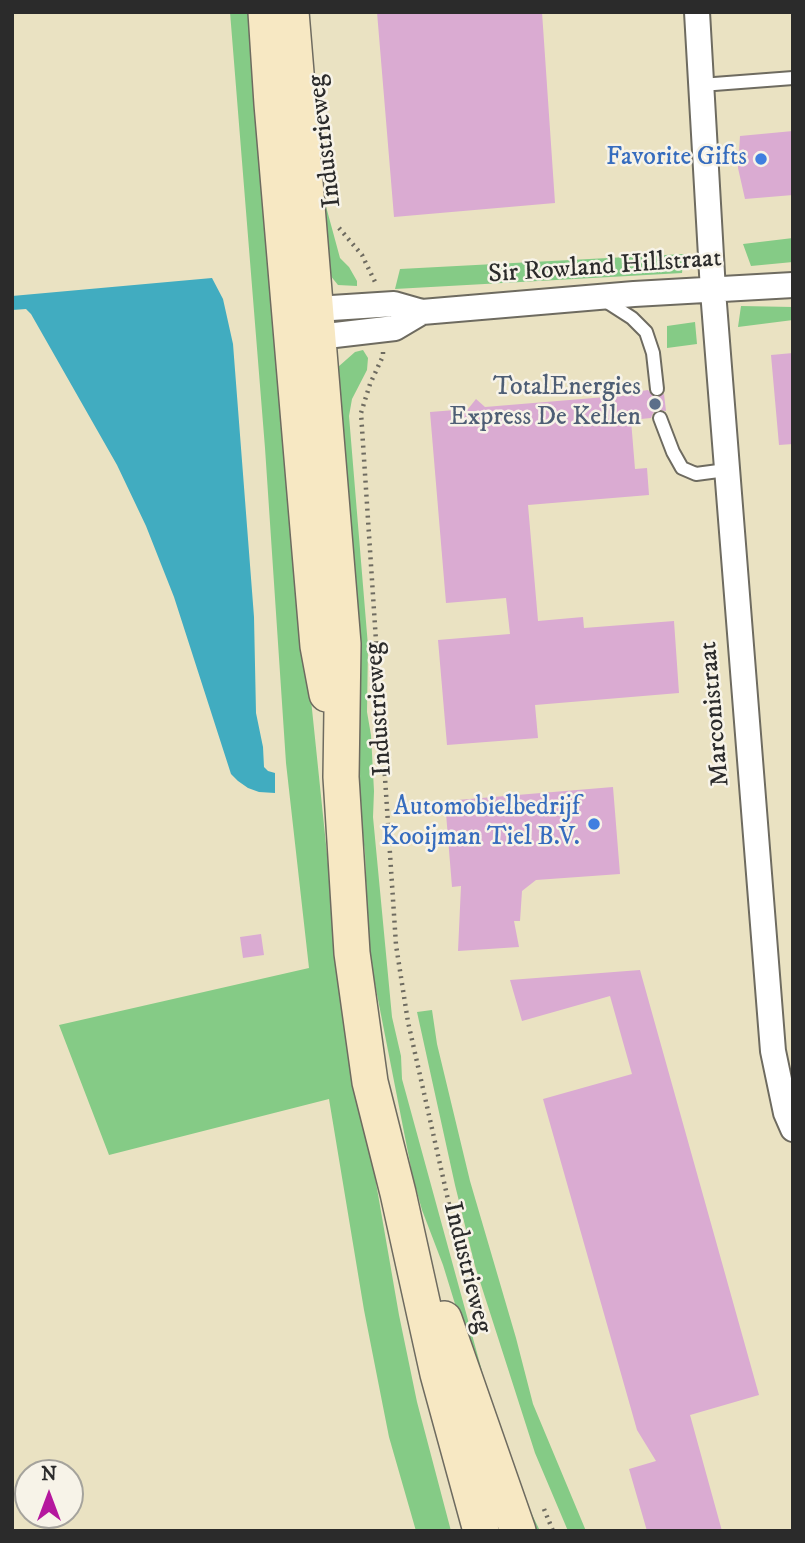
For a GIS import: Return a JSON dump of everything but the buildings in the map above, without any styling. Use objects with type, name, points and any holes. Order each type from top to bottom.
[{"type":"main road","name":"Industrieweg","points":[[266,12],[272,104],[308,323]]},
{"type":"main road","name":"Industrieweg","points":[[291,12],[308,323],[318,646],[341,777],[352,953],[370,1082],[452,1432],[481,1531]]},
{"type":"main road","name":"Industrieweg","points":[[398,1193],[518,1531]]},
{"type":"street","name":"Marconistraat","points":[[697,12],[726,470],[773,1051],[786,1113],[793,1129]]},
{"type":"street","name":"Sir Rowland Hillstraat","points":[[308,323],[380,318],[394,304],[422,312],[599,297],[793,285]]},
{"type":"lane","points":[[701,85],[793,78]]},
{"type":"lane","points":[[599,297],[632,318],[646,332],[653,353],[657,389]]},
{"type":"lane","points":[[660,418],[682,468],[696,474],[726,470]]},
{"type":"path","name":"Industrieweg","points":[[336,222],[362,255],[376,279],[380,318],[383,356],[360,413],[396,945],[408,1022],[470,1293],[481,1330]]},
{"type":"path","points":[[542,1505],[553,1531]]},
{"type":"green space","points":[[230,12],[258,12],[301,603],[339,970],[399,1315],[417,1402],[451,1531],[416,1531],[389,1437],[364,1310],[329,1099],[109,1155],[59,1025],[309,968],[286,763],[265,448]]},
{"type":"green space","points":[[324,199],[340,258],[349,267],[357,286],[338,285],[325,269]]},
{"type":"green space","points":[[793,238],[793,262],[751,266],[743,244]]},
{"type":"green space","points":[[684,254],[682,273],[395,289],[400,269]]},
{"type":"green space","points":[[741,306],[793,307],[793,320],[738,327]]},
{"type":"green space","points":[[695,322],[697,344],[667,348],[667,326]]},
{"type":"green space","points":[[363,350],[368,358],[367,370],[352,399],[349,416],[368,646],[367,712],[371,735],[373,817],[392,1017],[401,1056],[402,1079],[494,1415],[526,1502],[540,1531],[525,1531],[443,1265],[422,1210],[369,965],[338,367],[355,352]]},
{"type":"green space","points":[[432,1010],[437,1044],[470,1181],[533,1404],[586,1531],[568,1531],[535,1453],[475,1266],[417,1012]]},
{"type":"water","points":[[212,278],[223,299],[233,344],[254,617],[256,713],[264,767],[275,773],[275,793],[248,788],[231,774],[174,597],[146,526],[117,465],[31,314],[26,309],[12,310],[12,296]]},
{"type":"place","name":"Favorite Gifts","points":[[761,159]]},
{"type":"place","name":"TotalEnergies Express De Kellen","points":[[655,404]]},
{"type":"place","name":"Automobielbedrijf Kooijman Tiel B.V.","points":[[594,824]]}]
